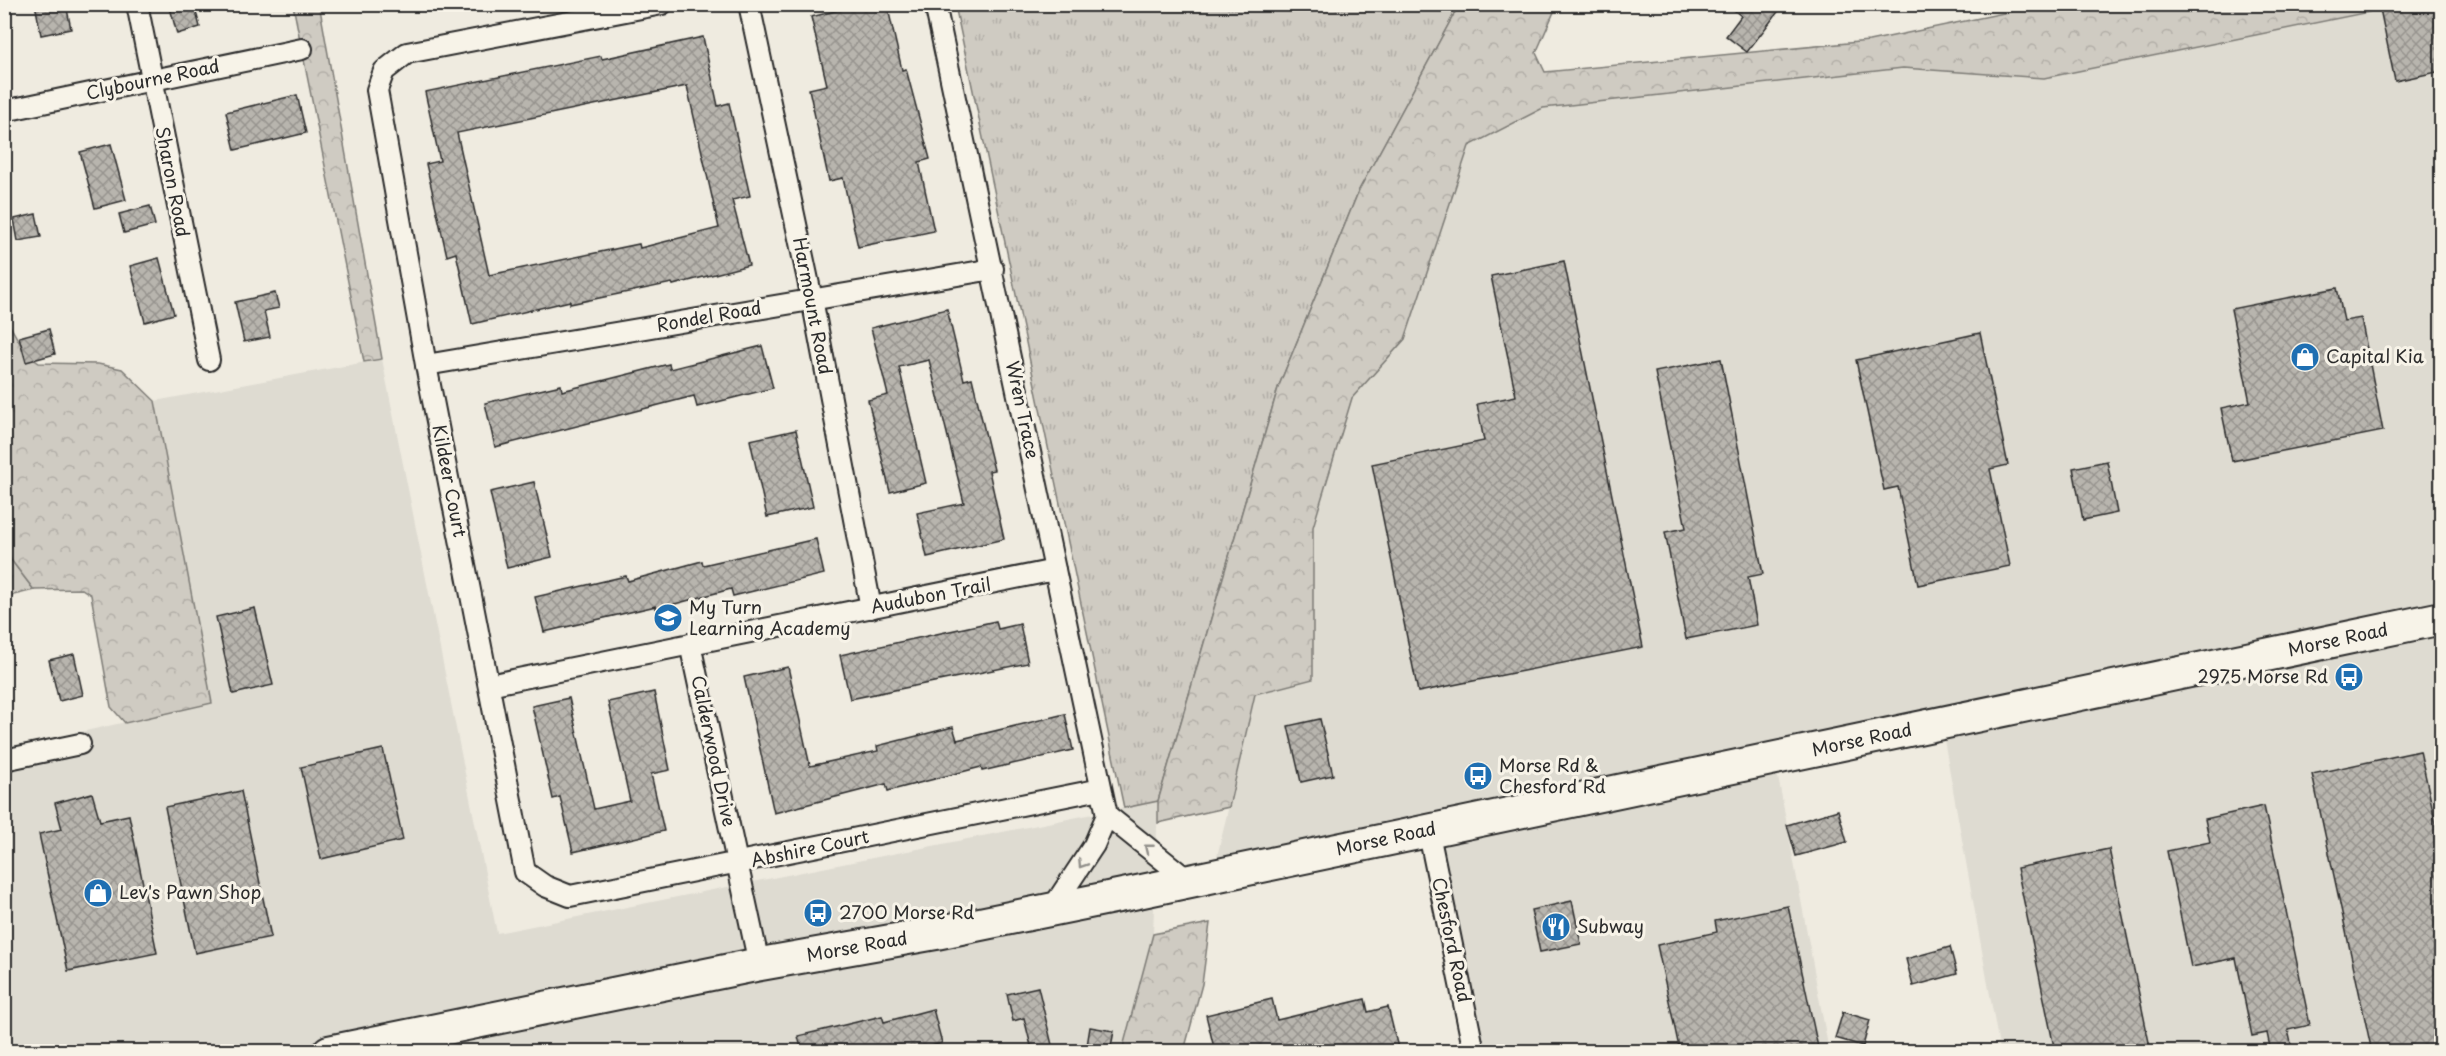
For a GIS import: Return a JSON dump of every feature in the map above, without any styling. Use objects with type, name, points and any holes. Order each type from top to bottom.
[{"type":"main road","name":"Morse Road","points":[[329,1052],[759,964],[1051,910],[1428,829],[2442,618]]},
{"type":"street","name":"Sharon Road","points":[[137,4],[209,360]]},
{"type":"street","name":"Kildeer Court","points":[[525,872],[426,365],[377,90],[384,71],[407,53],[662,4]]},
{"type":"street","name":"Harmount Road","points":[[749,4],[812,299],[871,608]]},
{"type":"street","name":"Wren Trace","points":[[935,4],[1107,815]]},
{"type":"street","name":"Clybourne Road","points":[[4,111],[302,49]]},
{"type":"street","name":"Rondel Road","points":[[426,365],[993,269]]},
{"type":"street","name":"Audubon Trail","points":[[489,685],[1055,570]]},
{"type":"street","name":"Calderwood Drive","points":[[690,644],[759,964]]},
{"type":"street","points":[[4,760],[80,744]]},
{"type":"street","name":"Abshire Court","points":[[525,872],[545,886],[570,896],[1101,789]]},
{"type":"street","points":[[1051,910],[1094,845],[1107,815],[1189,881]]},
{"type":"street","name":"Chesford Road","points":[[1428,829],[1474,1052]]},
{"type":"shaded area","points":[[2368,5],[2441,5],[2441,1051],[2000,1051],[1941,723],[1774,755],[1829,1051],[1472,1051],[1425,828],[1213,874],[1255,694],[1313,679],[1313,527],[1352,398],[1405,339],[1469,146],[1543,108],[1903,68],[2044,78],[2369,12]]},
{"type":"shaded area","points":[[382,359],[497,933],[1158,801],[1153,934],[1122,1051],[5,1051],[4,749],[212,703],[155,401]]},
{"type":"green space","points":[[2368,4],[2369,12],[2044,78],[1903,68],[1543,108],[1469,146],[1405,339],[1352,398],[1313,527],[1313,679],[1255,694],[1229,807],[1158,823],[1158,801],[1278,388],[1359,190],[1459,5],[1557,5],[1536,53],[1545,72],[1869,41],[2042,5]]},
{"type":"green space","points":[[293,5],[323,5],[320,9],[382,359],[364,362]]},
{"type":"green space","points":[[955,5],[1459,5],[1359,190],[1278,388],[1158,801],[1124,808]]},
{"type":"green space","points":[[4,315],[26,354],[39,363],[98,364],[122,369],[155,401],[212,703],[125,723],[111,707],[91,595],[82,589],[34,590],[11,560],[4,539]]},
{"type":"green space","points":[[4,539],[11,560],[34,590],[5,597]]},
{"type":"green space","points":[[1210,923],[1202,984],[1184,1051],[1122,1051],[1153,934]]},
{"type":"building","points":[[35,4],[66,4],[71,29],[41,35]]},
{"type":"building","points":[[169,4],[194,4],[200,27],[177,34]]},
{"type":"building","points":[[863,4],[887,4],[902,70],[906,69],[930,159],[919,162],[934,231],[858,247],[843,178],[829,181],[809,89],[827,85],[811,17]]},
{"type":"building","points":[[1727,4],[1784,4],[1747,52],[1726,36],[1741,16]]},
{"type":"building","points":[[2379,4],[2442,4],[2442,71],[2395,81]]},
{"type":"building","points":[[703,37],[718,106],[729,103],[750,196],[732,200],[749,265],[673,285],[672,283],[570,304],[570,301],[472,324],[456,253],[447,256],[426,164],[440,161],[425,92],[601,56],[602,59]],"holes":[[[687,86],[719,228],[640,248],[639,244],[489,275],[457,133]]]},
{"type":"building","points":[[297,95],[306,133],[235,150],[226,112]]},
{"type":"building","points":[[111,144],[126,200],[95,208],[80,152]]},
{"type":"building","points":[[150,206],[155,225],[124,233],[119,214]]},
{"type":"building","points":[[36,214],[41,237],[18,241],[14,219]]},
{"type":"building","points":[[159,258],[174,314],[145,322],[130,266]]},
{"type":"building","points":[[1564,261],[1643,647],[1418,692],[1372,464],[1484,441],[1477,404],[1516,396],[1491,276]]},
{"type":"building","name":"Capital Kia","points":[[2337,288],[2344,321],[2361,318],[2383,431],[2232,461],[2221,408],[2250,402],[2231,309]]},
{"type":"building","points":[[275,293],[279,308],[264,311],[270,337],[244,342],[235,302]]},
{"type":"building","points":[[947,309],[964,380],[972,378],[994,470],[989,471],[1004,539],[927,557],[917,513],[964,503],[929,360],[899,367],[926,483],[890,492],[868,400],[888,395],[871,328]]},
{"type":"building","points":[[49,329],[55,354],[26,362],[19,337]]},
{"type":"building","points":[[1980,333],[2008,465],[1990,469],[2010,566],[1918,585],[1898,487],[1884,490],[1856,360]]},
{"type":"building","points":[[762,346],[773,388],[697,407],[694,396],[495,447],[485,403],[561,385],[562,391],[669,364],[670,369]]},
{"type":"building","points":[[1721,359],[1763,574],[1748,577],[1757,625],[1686,639],[1665,532],[1686,528],[1655,372]]},
{"type":"building","points":[[796,430],[813,507],[767,517],[750,440]]},
{"type":"building","points":[[2107,461],[2117,513],[2083,520],[2073,468]]},
{"type":"building","points":[[534,482],[552,557],[507,568],[490,492]]},
{"type":"building","points":[[816,539],[824,574],[733,596],[731,589],[656,609],[656,606],[544,632],[535,597],[626,576],[628,581],[702,561],[703,565]]},
{"type":"building","points":[[255,608],[273,685],[233,694],[216,617]]},
{"type":"building","points":[[996,621],[998,629],[1020,624],[1028,663],[850,699],[840,655]]},
{"type":"building","points":[[74,654],[83,695],[59,701],[49,660]]},
{"type":"building","points":[[788,667],[810,766],[878,751],[877,746],[953,727],[957,740],[1065,714],[1073,750],[982,771],[981,767],[888,791],[886,784],[774,813],[744,677]]},
{"type":"building","points":[[654,692],[670,770],[651,774],[664,831],[573,852],[560,797],[553,799],[532,706],[569,698],[594,809],[630,801],[608,702]]},
{"type":"building","points":[[1320,719],[1333,775],[1301,782],[1288,726]]},
{"type":"building","points":[[383,749],[403,840],[321,859],[301,767]]},
{"type":"building","points":[[2420,751],[2442,852],[2442,1052],[2372,1052],[2312,774]]},
{"type":"building","points":[[241,791],[271,937],[195,953],[165,807]]},
{"type":"building","name":"Lev's Pawn Shop","points":[[92,793],[100,821],[129,815],[157,953],[68,971],[39,834],[62,829],[55,803]]},
{"type":"building","points":[[2264,806],[2310,1025],[2288,1030],[2293,1052],[2271,1052],[2267,1033],[2252,1036],[2236,958],[2191,967],[2167,851],[2210,842],[2205,819]]},
{"type":"building","points":[[1838,810],[1847,842],[1796,856],[1787,825]]},
{"type":"building","points":[[2109,849],[2151,1052],[2055,1052],[2017,868]]},
{"type":"building","name":"Subway","points":[[1572,901],[1581,944],[1540,952],[1531,910]]},
{"type":"building","points":[[1788,906],[1819,1052],[1680,1052],[1657,945],[1717,932],[1715,921]]},
{"type":"building","points":[[1950,947],[1957,974],[1913,986],[1906,959]]},
{"type":"building","points":[[1038,987],[1052,1045],[1032,1050],[1024,1018],[1013,1021],[1007,994]]},
{"type":"building","points":[[1272,999],[1277,1020],[1365,999],[1368,1012],[1388,1007],[1399,1052],[1215,1052],[1206,1015]]},
{"type":"building","points":[[933,1009],[942,1043],[910,1052],[802,1052],[798,1036],[882,1016],[884,1022]]},
{"type":"building","points":[[1843,1012],[1870,1020],[1863,1046],[1835,1038]]},
{"type":"building","points":[[1090,1027],[1114,1031],[1110,1052],[1086,1052]]},
{"type":"place","name":"Capital Kia","points":[[2305,357]]},
{"type":"place","name":"My Turn Learning Academy","points":[[668,618]]},
{"type":"place","name":"2975 Morse Rd","points":[[2349,677]]},
{"type":"place","name":"Morse Rd & Chesford Rd","points":[[1478,776]]},
{"type":"place","name":"Lev's Pawn Shop","points":[[98,893]]},
{"type":"place","name":"2700 Morse Rd","points":[[818,913]]},
{"type":"place","name":"Subway","points":[[1556,927]]}]
